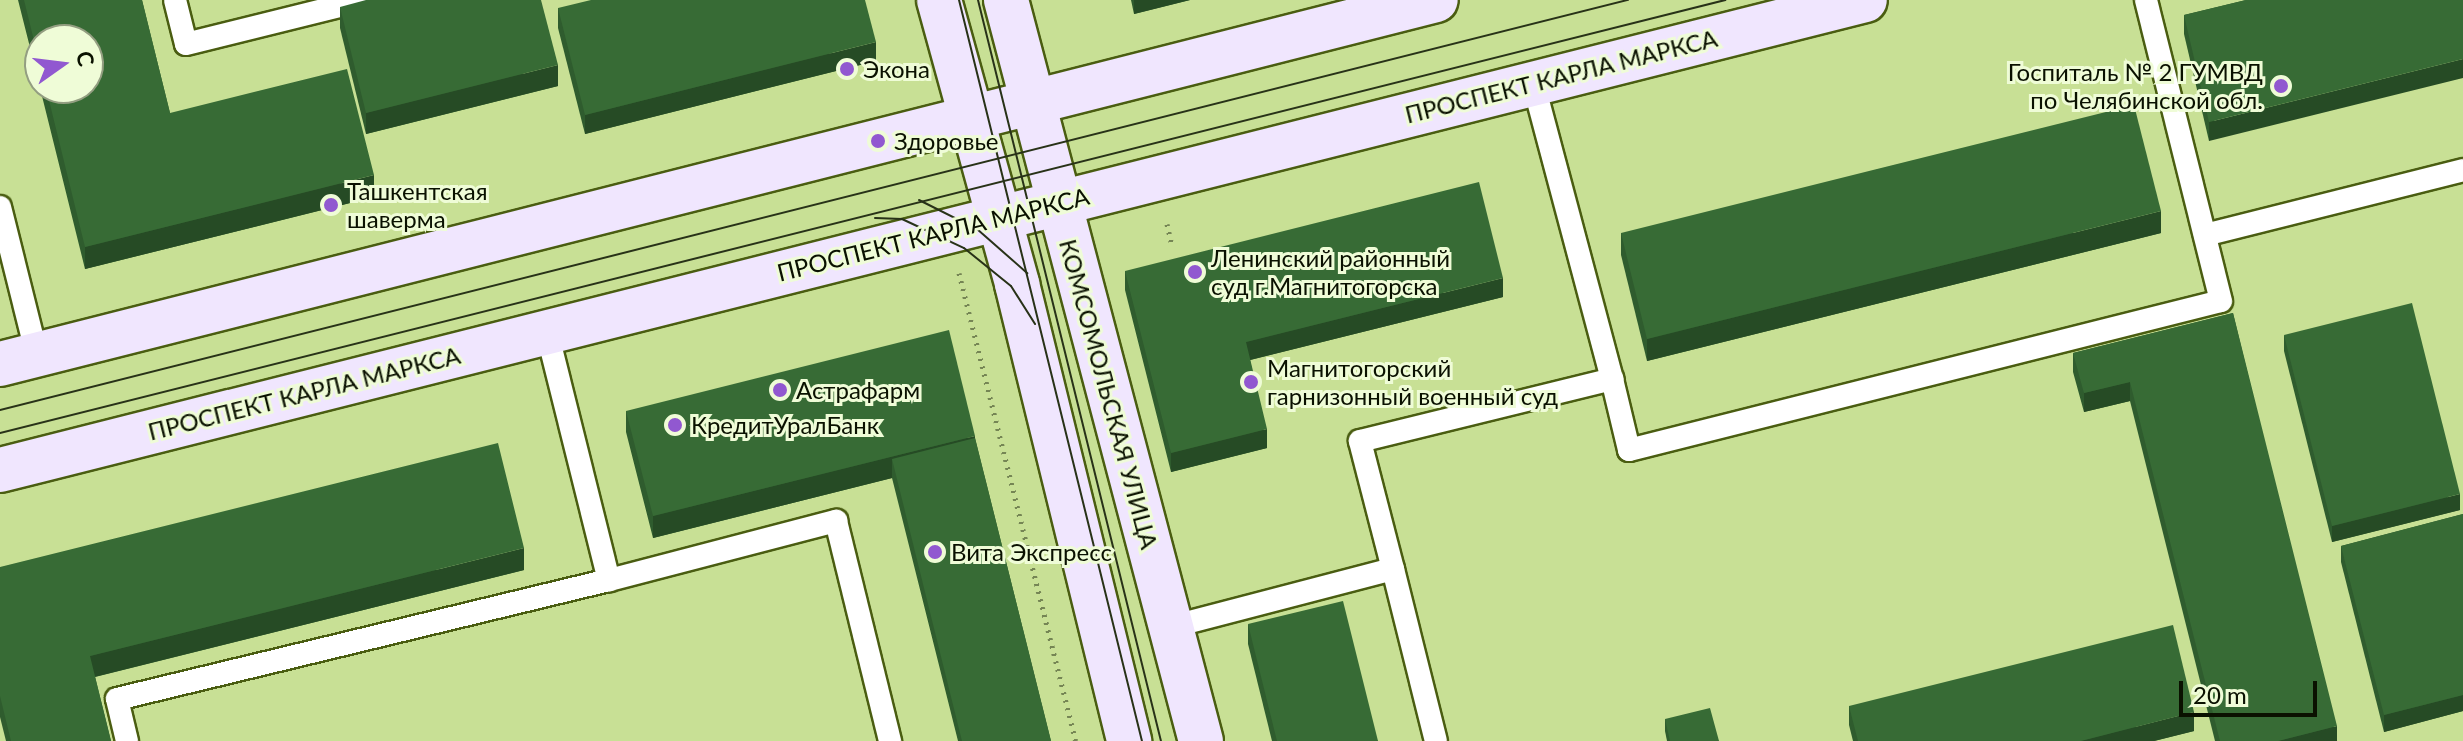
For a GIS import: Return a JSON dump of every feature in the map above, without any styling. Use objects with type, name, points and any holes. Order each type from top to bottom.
[{"type":"main road","points":[[939,0],[995,219],[1017,284],[1129,741]]},
{"type":"main road","name":"КОМСОМОЛЬСКАЯ УЛИЦА","points":[[1006,0],[1056,202],[1201,741]]},
{"type":"main road","points":[[18,360],[1436,0]]},
{"type":"main road","name":"ПРОСПЕКТ КАРЛА МАРКСА","points":[[0,470],[1865,0]]},
{"type":"lane","points":[[175,0],[186,44],[364,0]]},
{"type":"lane","points":[[1533,83],[1629,450],[2221,301],[2146,0]]},
{"type":"lane","points":[[2205,235],[2463,170]]},
{"type":"lane","points":[[0,207],[18,360]]},
{"type":"lane","points":[[547,332],[609,580]]},
{"type":"lane","points":[[1436,741],[1360,441],[1612,379]]},
{"type":"lane","points":[[127,741],[117,699],[609,580],[836,521],[890,741]]},
{"type":"lane","points":[[1170,627],[1393,569]]},
{"type":"path","points":[[948,231],[1076,741]]},
{"type":"building","points":[[24,0],[142,0],[170,113],[347,69],[374,175],[85,247],[50,104],[104,104],[104,24],[30,24]]},
{"type":"building","points":[[366,0],[541,0],[558,65],[366,113],[340,7]]},
{"type":"building","points":[[591,0],[865,0],[876,42],[585,115],[558,8]]},
{"type":"building","points":[[2246,0],[2463,0],[2463,59],[2209,122],[2184,15]]},
{"type":"building","points":[[2134,105],[2161,211],[1647,339],[1621,233]]},
{"type":"building","points":[[1479,182],[1503,278],[1246,342],[1267,429],[1171,453],[1125,271]]},
{"type":"building","points":[[2412,303],[2460,494],[2332,526],[2284,335]]},
{"type":"building","points":[[2233,313],[2337,726],[2278,741],[2220,741],[2130,382],[2084,393],[2073,353]]},
{"type":"building","points":[[949,330],[975,436],[653,516],[626,411]]},
{"type":"building","points":[[975,438],[1051,741],[962,741],[892,459]]},
{"type":"building","points":[[498,443],[524,548],[90,656],[111,741],[11,741],[0,696],[0,567]]},
{"type":"building","points":[[2463,514],[2463,695],[2384,715],[2341,546]]},
{"type":"building","points":[[1343,601],[1378,741],[1277,741],[1248,624]]},
{"type":"building","points":[[2173,625],[2194,712],[2081,741],[1858,741],[1849,706]]},
{"type":"building","points":[[1710,708],[1719,741],[1670,741],[1665,719]]},
{"type":"tram line","points":[[959,0],[1142,741]]},
{"type":"tram line","points":[[978,0],[1161,741]]},
{"type":"tram line","points":[[0,410],[1628,0]]},
{"type":"tram line","points":[[0,433],[1725,0]]},
{"type":"tram line","points":[[919,200],[977,229],[1027,273]]},
{"type":"tram line","points":[[875,218],[902,219],[964,248],[1011,286],[1035,324]]},
{"type":"place","name":"Экона","points":[[847,69]]},
{"type":"place","name":"Госпиталь № 2 ГУМВД по Челябинской обл.","points":[[2281,86]]},
{"type":"place","name":"Здоровье","points":[[878,141]]},
{"type":"place","name":"Ташкентская шаверма","points":[[331,205]]},
{"type":"place","name":"Ленинский районный суд г.Магнитогорска","points":[[1195,272]]},
{"type":"place","name":"Магнитогорский гарнизонный военный суд","points":[[1251,382]]},
{"type":"place","name":"Астрафарм","points":[[780,390]]},
{"type":"place","name":"КредитУралБанк","points":[[675,425]]},
{"type":"place","name":"Вита Экспресс","points":[[935,552]]}]
